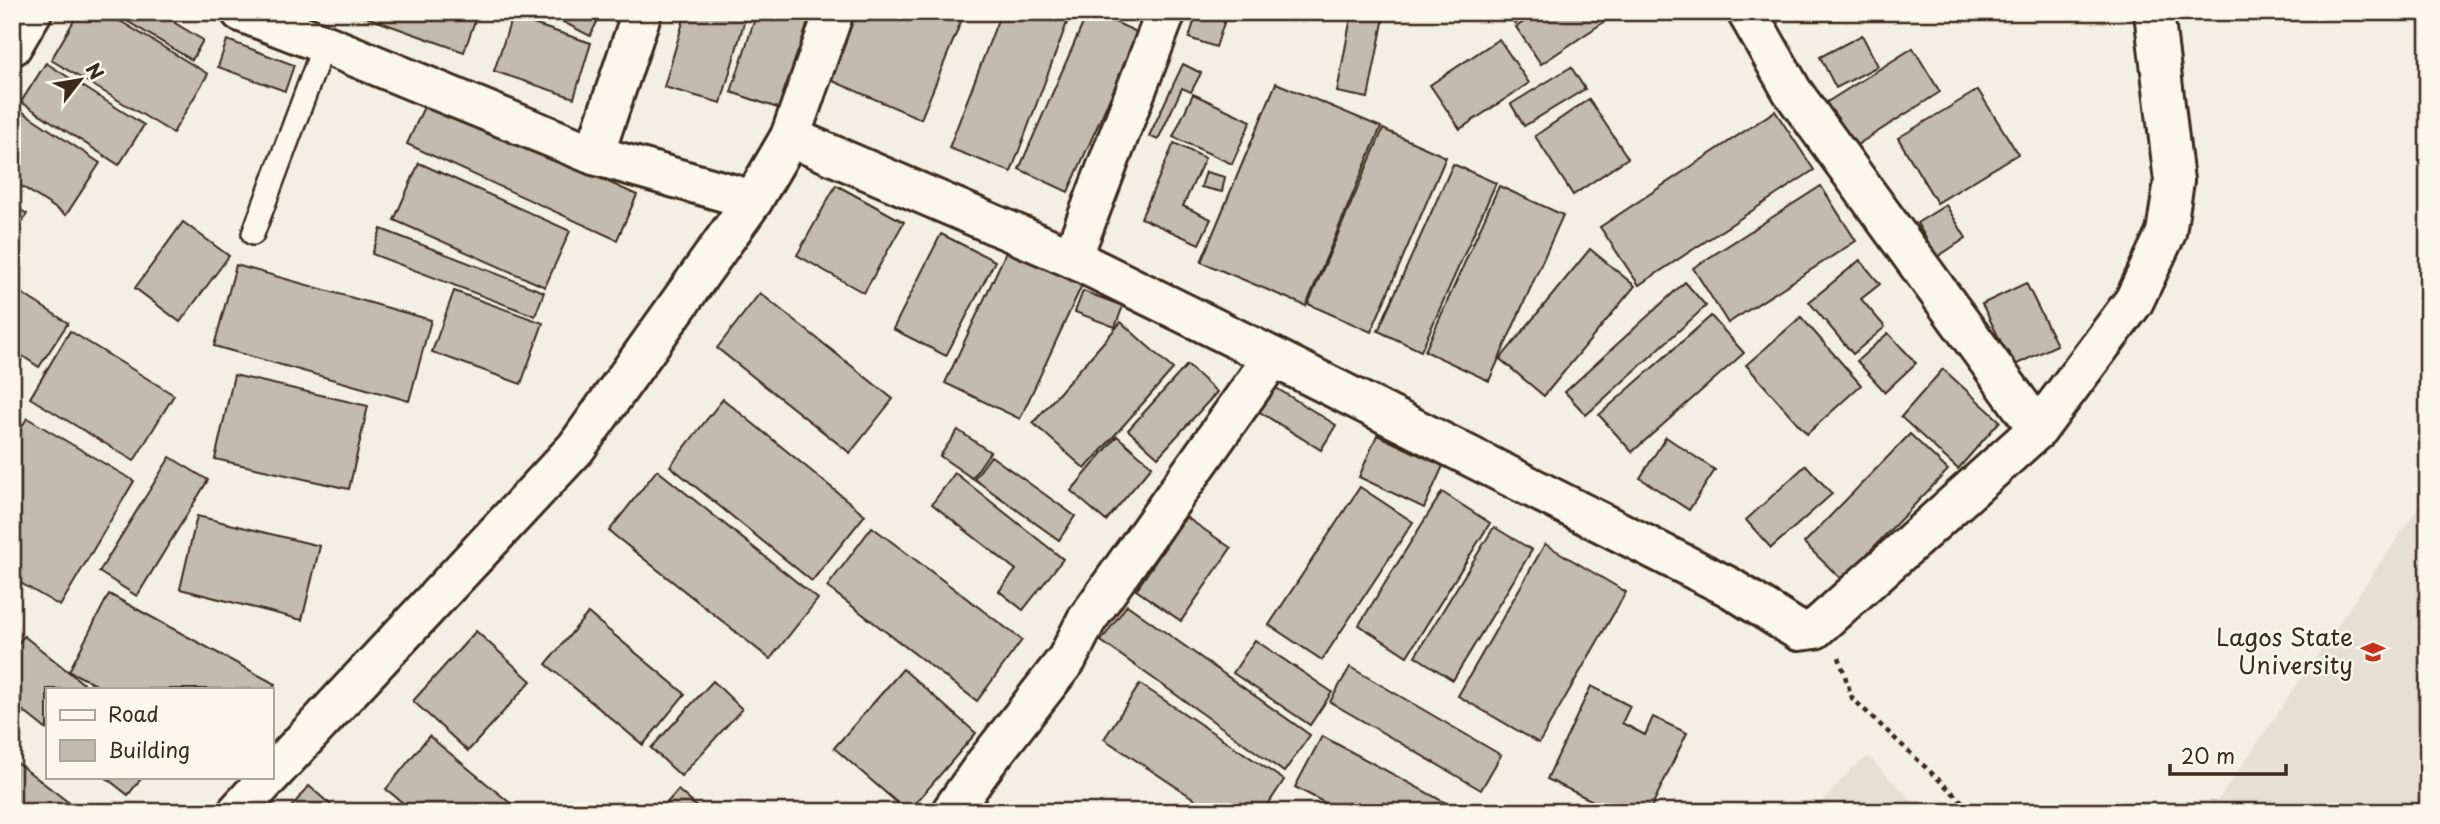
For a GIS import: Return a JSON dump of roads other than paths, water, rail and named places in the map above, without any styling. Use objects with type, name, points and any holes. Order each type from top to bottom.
[{"type":"street","points":[[12,46],[32,12]]},
{"type":"street","points":[[241,12],[594,155],[753,200]]},
{"type":"street","points":[[594,155],[642,12]]},
{"type":"street","points":[[273,773],[576,448],[753,200],[790,137],[834,12]]},
{"type":"street","points":[[1072,258],[1166,12]]},
{"type":"street","points":[[1747,12],[1792,91],[2038,429]]},
{"type":"street","points":[[790,137],[1072,258],[1729,587],[1799,631],[1815,629],[2038,429],[2134,301],[2166,233],[2174,181],[2154,12]]},
{"type":"street","points":[[951,812],[1067,659],[1086,621],[1273,357]]},
{"type":"street","points":[[237,812],[268,778]]},
{"type":"lane","points":[[253,234],[324,44]]},
{"type":"place","name":"Lagos State University","points":[[2373,652]]}]
